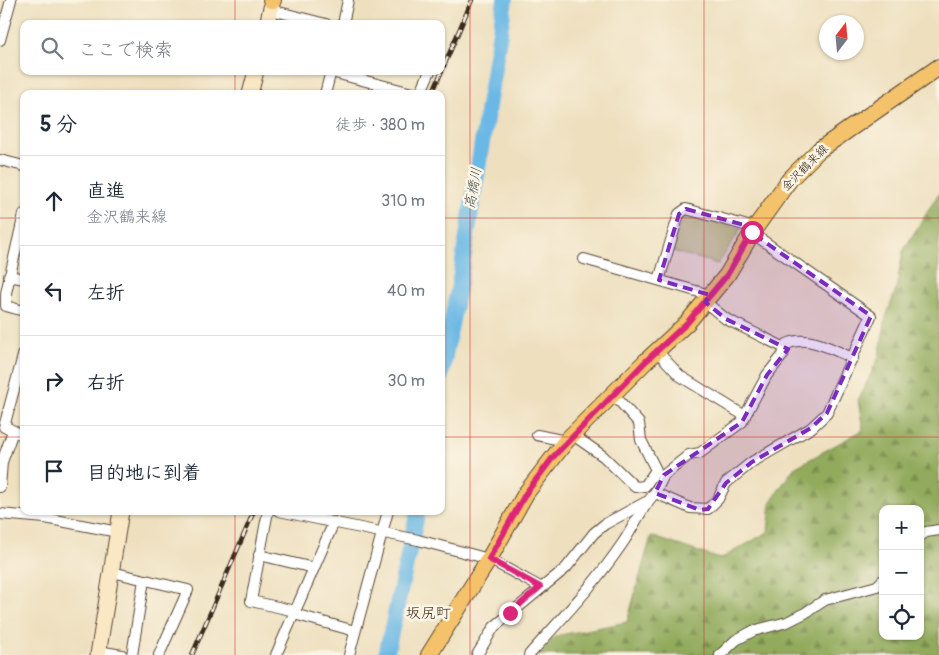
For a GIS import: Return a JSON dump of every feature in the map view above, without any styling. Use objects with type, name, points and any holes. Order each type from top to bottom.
[{"type":"main road","name":"金沢鶴来線","points":[[429,655],[489,559],[526,493],[570,438],[687,323],[727,275],[754,230],[790,180],[819,150],[939,67]]},
{"type":"main road","points":[[251,90],[255,75]]},
{"type":"main road","points":[[98,653],[120,515]]},
{"type":"street","points":[[0,40],[11,0]]},
{"type":"street","points":[[344,20],[348,0]]},
{"type":"street","points":[[271,7],[313,20]]},
{"type":"street","points":[[326,90],[330,75]]},
{"type":"street","points":[[343,75],[402,90]]},
{"type":"street","points":[[420,90],[428,75]]},
{"type":"street","points":[[0,160],[20,165]]},
{"type":"street","points":[[655,493],[690,508],[708,509],[718,499],[726,483],[752,462],[810,428],[827,413],[872,316],[754,230],[686,209],[679,214],[659,280]]},
{"type":"street","points":[[20,231],[9,276],[6,306],[20,310]]},
{"type":"street","points":[[584,259],[659,280],[708,298],[726,319],[785,348]]},
{"type":"street","points":[[9,276],[20,278]]},
{"type":"street","points":[[529,655],[583,596],[623,544],[646,502],[655,493],[664,475],[689,455],[700,453],[742,422],[767,375],[784,354],[787,344],[795,340],[805,340],[853,358]]},
{"type":"street","points":[[657,351],[680,376],[745,416]]},
{"type":"street","points":[[0,487],[6,428],[20,369]]},
{"type":"street","points":[[537,435],[570,438],[603,456],[635,488],[645,486],[656,470],[641,440],[639,423],[613,394]]},
{"type":"street","points":[[6,428],[20,434]]},
{"type":"street","points":[[477,655],[494,627],[540,587],[566,568],[594,533],[605,524],[646,502]]},
{"type":"street","points":[[0,514],[45,518],[118,532]]},
{"type":"street","points":[[267,515],[251,600],[355,631]]},
{"type":"street","points":[[298,515],[413,539],[489,559],[540,587]]},
{"type":"street","points":[[276,655],[338,515]]},
{"type":"street","points":[[349,655],[387,515]]},
{"type":"street","points":[[924,533],[939,530]]},
{"type":"street","points":[[259,555],[314,568]]},
{"type":"street","points":[[112,572],[188,590],[159,655]]},
{"type":"street","points":[[132,655],[144,580]]},
{"type":"street","points":[[720,655],[736,640],[753,631],[787,622],[805,614],[825,600],[879,584]]},
{"type":"street","points":[[98,653],[122,655]]},
{"type":"highlighted area","points":[[686,209],[755,228],[752,233],[871,316],[827,413],[811,428],[752,462],[726,483],[708,509],[700,510],[655,493],[664,475],[742,422],[767,375],[788,349],[726,319],[705,302],[710,295],[659,280],[679,214]]},
{"type":"green space","points":[[939,193],[939,655],[538,655],[555,636],[627,622],[651,536],[720,559],[768,532],[771,501],[794,468],[863,430],[858,400],[879,357],[886,317],[896,289],[903,251]]},
{"type":"green space","points":[[687,213],[741,229],[718,264],[672,251],[682,216]]},
{"type":"waterway","name":"高橋川","points":[[445,356],[461,274],[505,0]]},
{"type":"waterway","name":"高橋川","points":[[386,655],[417,515]]},
{"type":"railway","points":[[445,63],[472,0]]},
{"type":"railway","points":[[434,90],[440,75]]},
{"type":"railway","points":[[192,655],[252,515]]},
{"type":"district","name":"坂尻町","points":[[428,613]]},
{"type":"route","points":[[510,613],[523,604],[540,587],[489,559],[526,493],[566,441],[687,323],[727,275],[752,232]]}]
